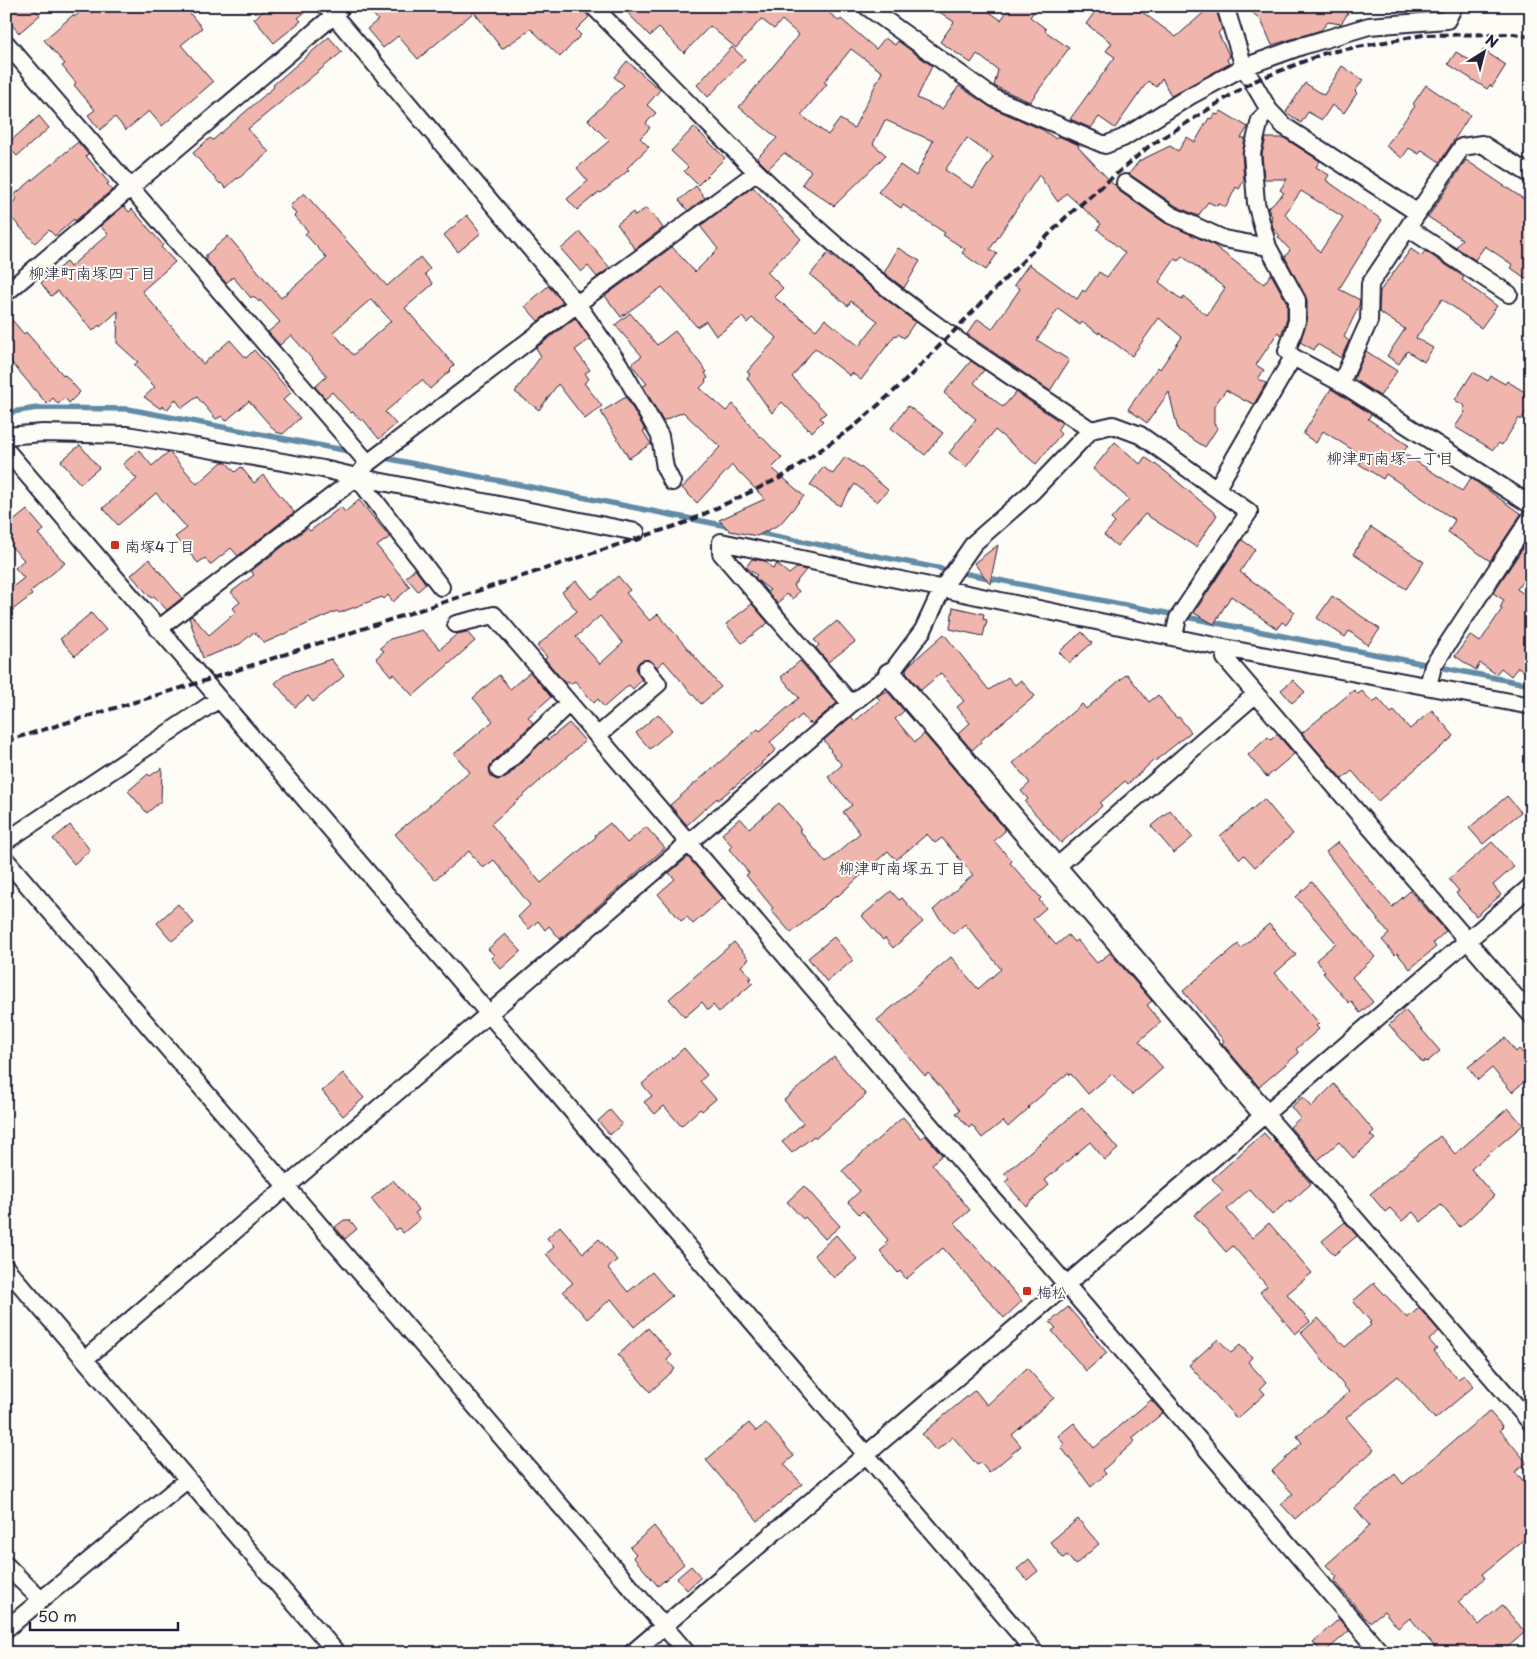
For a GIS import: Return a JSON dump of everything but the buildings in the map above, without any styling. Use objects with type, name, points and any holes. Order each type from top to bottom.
[{"type":"street","points":[[593,6],[757,172],[851,259],[949,335],[1091,430]]},
{"type":"street","points":[[866,6],[885,12],[994,98],[1105,145],[1123,138],[1190,96],[1244,67],[1302,46],[1369,26],[1447,20],[1454,6]]},
{"type":"street","points":[[1226,6],[1244,67],[1269,110],[1284,126],[1418,213]]},
{"type":"street","points":[[6,292],[130,188],[334,9],[577,304],[619,364],[660,436],[665,468],[672,482]]},
{"type":"street","points":[[6,43],[368,463]]},
{"type":"street","points":[[1269,110],[1260,120],[1252,153],[1256,203],[1268,247],[1297,300],[1297,321],[1287,350],[1293,357],[1341,383],[1531,505]]},
{"type":"street","points":[[1341,383],[1369,321],[1370,284],[1462,148],[1482,144],[1531,175]]},
{"type":"street","points":[[158,629],[357,477],[368,463],[577,304],[757,172]]},
{"type":"street","points":[[1125,183],[1171,215],[1224,239],[1268,247]]},
{"type":"street","points":[[1408,228],[1509,294]]},
{"type":"street","points":[[1216,488],[1293,357]]},
{"type":"street","points":[[85,1360],[286,1186],[852,704],[890,674],[923,630],[942,589],[974,544],[1032,492],[1091,430],[1112,425],[1140,435],[1249,512],[1178,618],[1174,636]]},
{"type":"street","points":[[6,436],[43,433],[126,435],[323,469],[636,532]]},
{"type":"street","points":[[6,450],[1036,1653]]},
{"type":"street","points":[[357,477],[441,587]]},
{"type":"street","points":[[1428,686],[1433,666],[1531,517]]},
{"type":"street","points":[[852,704],[721,553],[721,542],[1224,648],[1531,706]]},
{"type":"street","points":[[456,624],[494,615],[1381,1653]]},
{"type":"street","points":[[1224,648],[1225,658],[1531,1014]]},
{"type":"street","points":[[597,736],[658,684],[646,669]]},
{"type":"street","points":[[890,674],[1531,1423]]},
{"type":"street","points":[[1055,868],[1256,694]]},
{"type":"street","points":[[6,841],[219,699]]},
{"type":"street","points":[[499,770],[569,703]]},
{"type":"street","points":[[6,860],[687,1653]]},
{"type":"street","points":[[632,1653],[1067,1284],[1531,886]]},
{"type":"street","points":[[6,1268],[337,1653]]},
{"type":"street","points":[[6,1629],[188,1479]]},
{"type":"street","points":[[6,1565],[41,1600]]},
{"type":"waterway","points":[[6,413],[37,408],[128,409],[354,452]]},
{"type":"waterway","points":[[380,457],[732,527]]},
{"type":"waterway","points":[[755,532],[1531,685]]},
{"type":"railway","points":[[6,741],[204,681],[687,522],[782,477],[856,425],[903,383],[1066,217],[1148,147],[1252,82],[1325,53],[1423,35],[1514,34],[1531,37]]},
{"type":"place","name":"南塚4丁目","points":[[115,545]]},
{"type":"place","name":"梅松","points":[[1027,1291]]},
{"type":"district","name":"柳津町南塚四丁目","points":[[92,272]]},
{"type":"district","name":"柳津町南塚一丁目","points":[[1390,457]]},
{"type":"district","name":"柳津町南塚五丁目","points":[[902,867]]}]
